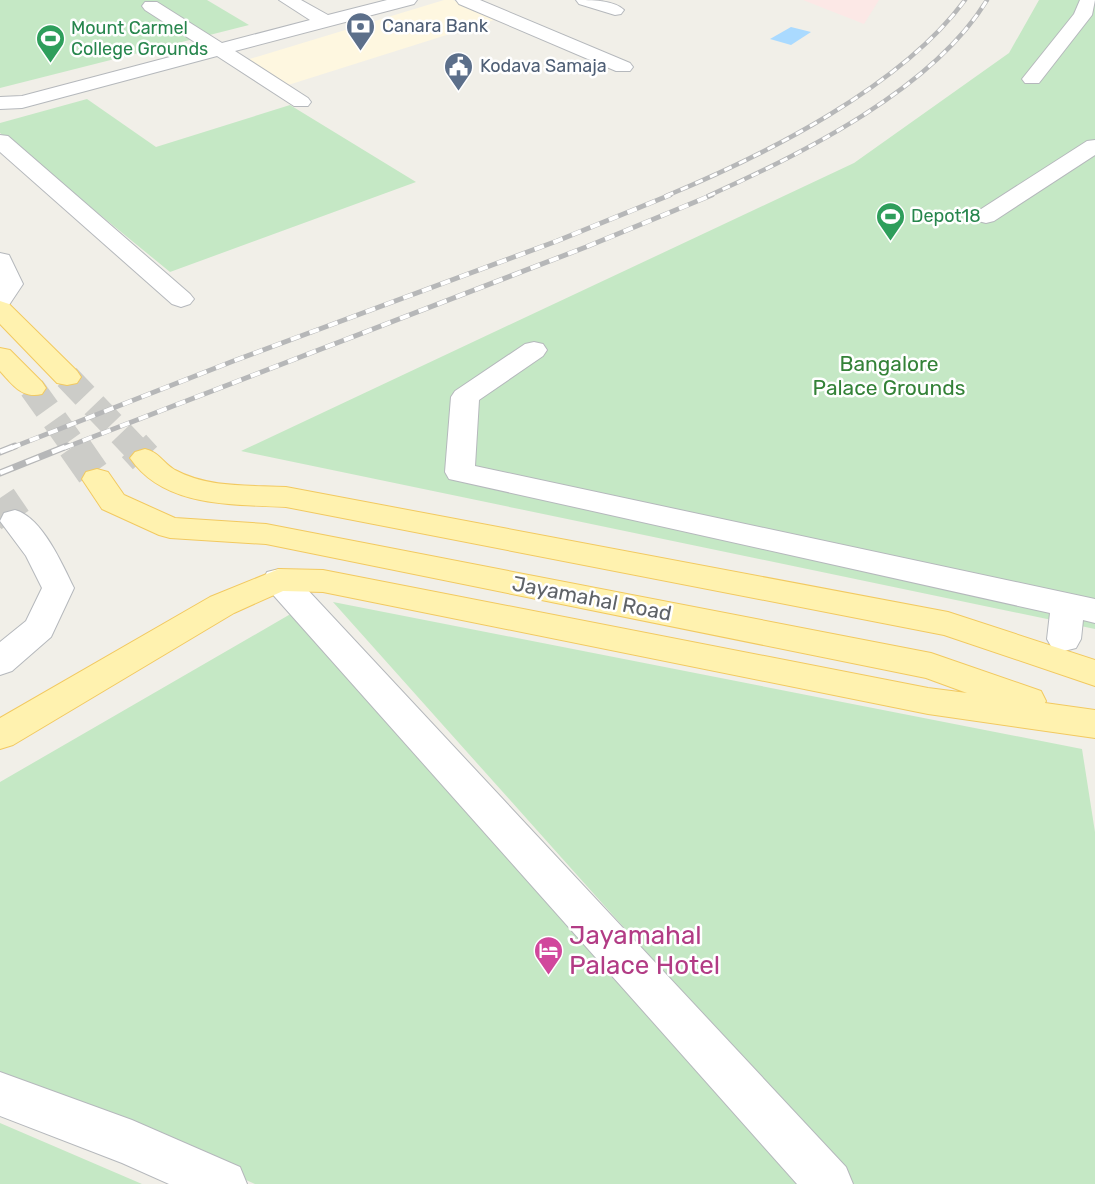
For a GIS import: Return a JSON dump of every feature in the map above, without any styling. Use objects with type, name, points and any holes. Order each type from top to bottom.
[{"type":"main road","points":[[0,309],[67,377]]},
{"type":"main road","points":[[0,356],[32,388]]},
{"type":"main road","name":"Jayamahal Road","points":[[146,458],[162,476],[203,492],[286,497],[948,624],[1095,673]]},
{"type":"main road","name":"Jayamahal Road","points":[[97,479],[114,502],[170,528],[266,534],[931,666],[1095,724]]},
{"type":"main road","points":[[0,735],[222,604],[279,580],[323,581],[928,701],[1095,724]]},
{"type":"street","points":[[288,0],[325,21]]},
{"type":"street","points":[[0,103],[22,102],[408,0]]},
{"type":"street","points":[[465,0],[623,67]]},
{"type":"street","points":[[585,0],[615,10]]},
{"type":"street","points":[[1032,79],[1083,15],[1089,0]]},
{"type":"street","points":[[151,6],[302,102]]},
{"type":"street","points":[[0,117],[22,102]]},
{"type":"street","points":[[0,141],[181,299]]},
{"type":"street","points":[[986,216],[1095,146]]},
{"type":"street","points":[[0,260],[10,284],[0,300]]},
{"type":"street","points":[[534,350],[465,397],[460,472],[1081,608],[1064,639]]},
{"type":"street","points":[[0,662],[39,628],[58,588],[40,552],[15,520]]},
{"type":"street","points":[[279,580],[829,1184]]},
{"type":"street","points":[[0,1094],[132,1143],[223,1184]]},
{"type":"shaded area","points":[[444,0],[453,0],[494,20],[285,86],[243,61]]},
{"type":"shaded area","points":[[803,0],[879,0],[864,24]]},
{"type":"green space","name":"Mount Carmel College Grounds","points":[[0,0],[207,0],[249,25],[0,88]]},
{"type":"green space","name":"Bangalore Palace Grounds","points":[[1039,0],[1095,0],[1095,629],[241,451],[854,163],[1009,53]]},
{"type":"green space","points":[[87,99],[156,147],[290,105],[416,182],[170,272],[0,133],[0,123]]},
{"type":"green space","points":[[333,602],[1082,749],[1095,832],[1095,1184],[853,1184]]},
{"type":"green space","points":[[294,612],[806,1184],[255,1184],[143,1135],[0,1081],[0,782]]},
{"type":"green space","points":[[0,1123],[142,1184],[0,1184]]},
{"type":"water","points":[[791,27],[811,32],[791,45],[770,39]]},
{"type":"tunnel","points":[[67,377],[135,448]]},
{"type":"tunnel","points":[[32,388],[75,448]]},
{"type":"tunnel","points":[[74,446],[97,479]]},
{"type":"tunnel","points":[[134,446],[145,458]]},
{"type":"tunnel","points":[[0,498],[15,520]]},
{"type":"railway","points":[[666,196],[745,160],[829,115],[905,62],[938,32],[965,0]]},
{"type":"railway","points":[[708,196],[823,139],[900,90],[934,62],[963,32],[987,0]]},
{"type":"railway","points":[[11,448],[236,360],[557,241],[670,195]]},
{"type":"railway","points":[[64,448],[586,247],[712,195]]},
{"type":"railway","points":[[0,452],[15,446]]},
{"type":"railway","points":[[0,473],[67,446]]},
{"type":"place","name":"Canara Bank","points":[[361,52]]},
{"type":"place","name":"Mount Carmel College Grounds","points":[[50,64]]},
{"type":"place","name":"Kodava Samaja","points":[[459,92]]},
{"type":"place","name":"Depot18","points":[[890,242]]},
{"type":"place","name":"Jayamahal Palace Hotel","points":[[548,976]]}]
